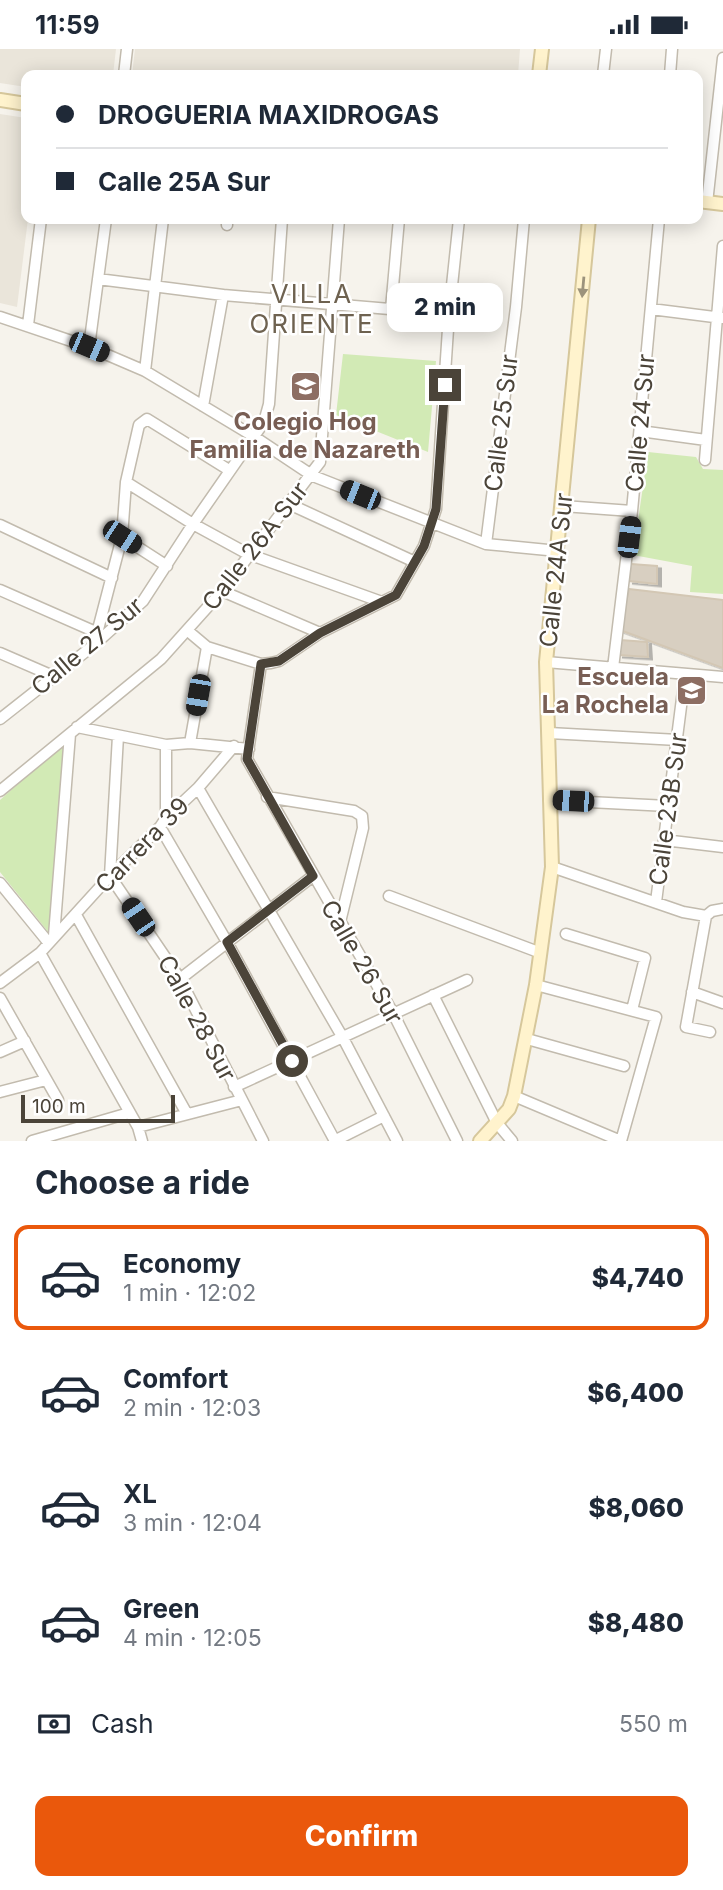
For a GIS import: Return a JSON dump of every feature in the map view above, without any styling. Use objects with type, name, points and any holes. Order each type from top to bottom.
[{"type":"street","points":[[125,70],[127,49]]},
{"type":"street","points":[[540,70],[542,49]]},
{"type":"street","points":[[604,70],[606,49]]},
{"type":"street","points":[[670,70],[672,49]]},
{"type":"street","points":[[723,58],[703,202],[723,204]]},
{"type":"street","points":[[0,100],[21,103]]},
{"type":"street","points":[[29,325],[40,224]]},
{"type":"street","points":[[89,347],[105,224]]},
{"type":"street","points":[[145,371],[162,224]]},
{"type":"street","name":"Calle 27 Sur","points":[[1,717],[94,645],[143,601],[264,422],[269,404],[282,224]]},
{"type":"street","name":"Calle 26A Sur","points":[[0,791],[161,659],[222,591],[320,463],[339,224]]},
{"type":"street","points":[[391,309],[399,224]]},
{"type":"street","points":[[188,631],[206,647],[261,664],[279,661],[320,633],[396,595],[424,546],[436,509],[449,314],[458,224]]},
{"type":"street","name":"Calle 25 Sur","points":[[485,544],[516,307],[524,224]]},
{"type":"street","name":"Calle 24A Sur","points":[[480,1141],[509,1109],[514,1096],[536,985],[552,867],[546,662],[589,224]]},
{"type":"street","name":"Calle 24 Sur","points":[[613,669],[632,511],[659,224]]},
{"type":"street","points":[[705,460],[720,318],[723,246]]},
{"type":"street","points":[[98,279],[331,306],[449,314]]},
{"type":"street","points":[[203,406],[223,295]]},
{"type":"street","points":[[651,309],[720,318]]},
{"type":"street","points":[[0,317],[89,347],[145,371],[310,474],[485,544],[558,551]]},
{"type":"street","points":[[94,645],[122,537],[126,482],[139,425],[147,419],[229,471]]},
{"type":"street","points":[[640,431],[706,440]]},
{"type":"street","points":[[126,482],[193,524],[248,554],[382,602]]},
{"type":"street","points":[[287,503],[415,562]]},
{"type":"street","points":[[563,506],[632,511]]},
{"type":"street","points":[[0,525],[112,578]]},
{"type":"street","points":[[122,537],[167,566]]},
{"type":"street","points":[[0,590],[98,633]]},
{"type":"street","points":[[222,591],[320,633]]},
{"type":"street","points":[[190,743],[206,647]]},
{"type":"street","points":[[0,653],[53,676]]},
{"type":"street","points":[[546,662],[723,677]]},
{"type":"street","points":[[51,939],[73,731],[166,745],[190,743],[249,749],[261,664]]},
{"type":"street","name":"Calle 23B Sur","points":[[656,902],[685,675]]},
{"type":"street","points":[[549,733],[678,740]]},
{"type":"street","points":[[110,876],[118,736]]},
{"type":"street","points":[[166,745],[163,823],[334,1141],[384,1116]]},
{"type":"street","name":"Carrera 39","points":[[4,981],[40,953],[110,876],[198,788],[234,746]]},
{"type":"street","name":"Calle 26 Sur","points":[[249,749],[247,759],[267,797],[393,1013],[457,1141]]},
{"type":"street","points":[[198,788],[343,1038],[397,1141]]},
{"type":"street","points":[[267,797],[354,811],[362,816],[363,828],[340,922]]},
{"type":"street","points":[[549,800],[668,806]]},
{"type":"street","points":[[664,840],[723,847]]},
{"type":"street","points":[[552,867],[682,912],[706,915],[723,909]]},
{"type":"street","name":"Calle 28 Sur","points":[[110,876],[180,979],[263,1141]]},
{"type":"street","points":[[180,979],[313,876]]},
{"type":"street","points":[[0,883],[51,939]]},
{"type":"street","points":[[389,896],[541,953]]},
{"type":"street","points":[[76,915],[187,1114]]},
{"type":"street","points":[[706,915],[686,1027],[710,1032]]},
{"type":"street","points":[[566,934],[645,958],[632,1010]]},
{"type":"street","points":[[40,953],[138,1127],[142,1141]]},
{"type":"street","points":[[0,969],[4,981]]},
{"type":"street","points":[[234,1087],[467,980]]},
{"type":"street","points":[[514,1096],[621,1141],[656,1017],[536,985]]},
{"type":"street","points":[[692,992],[723,1003]]},
{"type":"street","points":[[433,995],[497,1122],[512,1141]]},
{"type":"street","points":[[0,998],[58,1100]]},
{"type":"street","points":[[527,1039],[624,1066]]},
{"type":"street","points":[[0,1052],[25,1041]]},
{"type":"street","points":[[0,1092],[46,1080]]},
{"type":"street","points":[[138,1127],[242,1100]]},
{"type":"street","points":[[32,1141],[129,1114]]},
{"type":"shaded area","points":[[0,49],[116,49],[114,70],[21,70],[21,86],[0,83]]},
{"type":"shaded area","points":[[135,49],[520,49],[518,70],[133,70]]},
{"type":"shaded area","points":[[0,114],[21,117],[21,224],[27,224],[17,307],[0,303]]},
{"type":"green space","points":[[343,354],[436,361],[428,452],[336,415]]},
{"type":"green space","points":[[648,452],[696,457],[703,469],[723,470],[723,594],[690,592],[692,566],[633,555]]},
{"type":"green space","points":[[65,742],[49,933],[0,872],[0,800]]},
{"type":"building","points":[[631,564],[657,566],[657,584],[629,581]]},
{"type":"building","points":[[629,589],[723,600],[723,668],[620,630]]},
{"type":"building","points":[[620,640],[647,642],[648,657],[619,655]]},
{"type":"place","name":"Colegio Hog Familia de Nazareth","points":[[305,387]]},
{"type":"place","name":"Escuela La Rochela","points":[[692,690]]},
{"type":"district","name":"VILLA ORIENTE","points":[[312,308]]},
{"type":"route","points":[[292,1061],[227,942],[313,876],[247,759],[261,664],[279,661],[320,633],[396,595],[424,546],[436,509],[445,385]]}]
